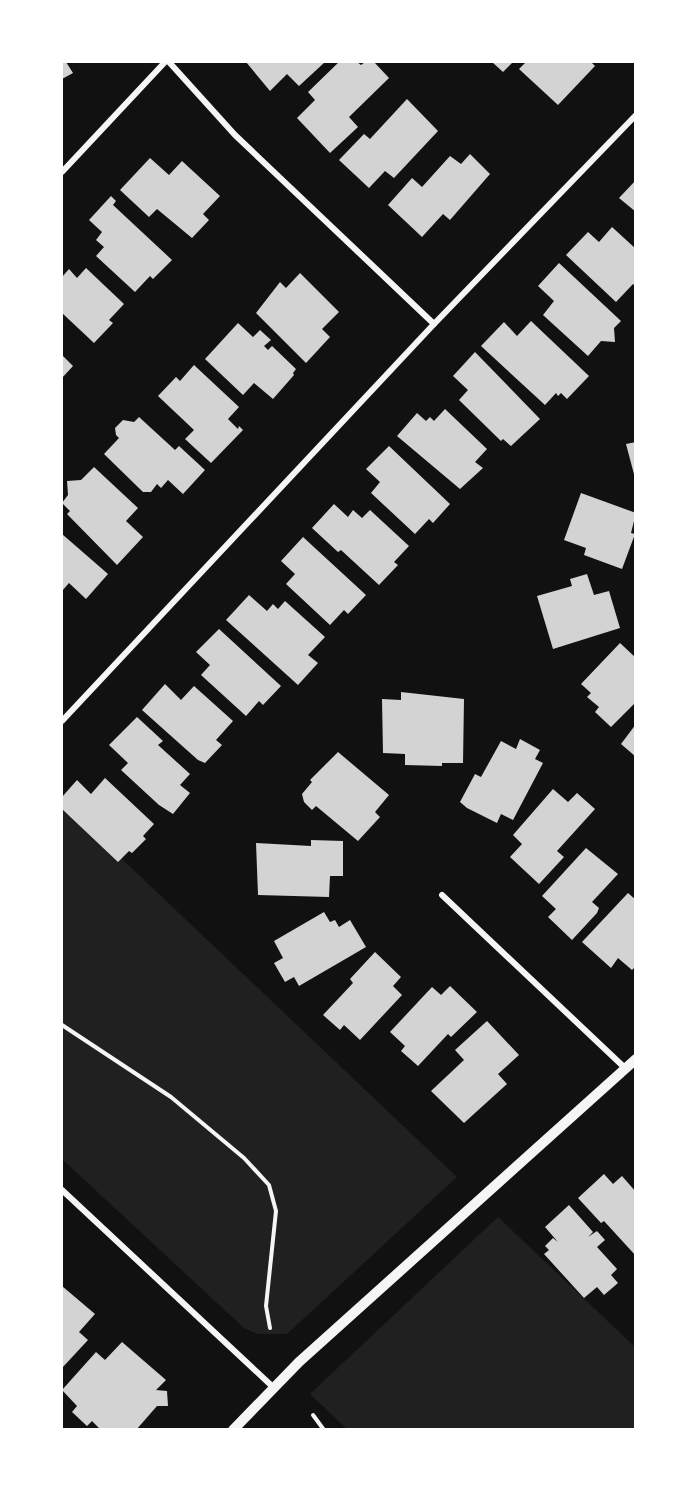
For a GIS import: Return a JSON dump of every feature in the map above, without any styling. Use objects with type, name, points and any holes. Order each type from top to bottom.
[{"type":"street","points":[[62,172],[167,62],[235,135],[434,324]]},
{"type":"street","points":[[62,721],[434,324],[636,115]]},
{"type":"street","points":[[442,895],[625,1068]]},
{"type":"street","points":[[233,1430],[273,1387],[636,1059]]},
{"type":"street","points":[[62,1190],[273,1387]]},
{"type":"path","points":[[62,1025],[155,1085],[244,1158],[269,1185],[276,1211],[266,1306],[270,1328]]},
{"type":"path","points":[[313,1414],[324,1430]]},
{"type":"shaded area","points":[[62,802],[457,1177],[287,1334],[257,1334],[244,1328],[62,1159]]},
{"type":"shaded area","points":[[498,1217],[635,1347],[635,1429],[347,1429],[310,1394]]},
{"type":"building","points":[[62,62],[66,62],[73,73],[62,79]]},
{"type":"building","points":[[246,62],[325,62],[299,86],[287,74],[270,91]]},
{"type":"building","points":[[339,62],[357,62],[361,65],[365,62],[374,62],[389,78],[349,117],[358,127],[330,153],[297,118],[315,100],[308,92]]},
{"type":"building","points":[[492,62],[513,62],[503,72]]},
{"type":"building","points":[[526,62],[591,62],[595,66],[558,105],[519,69]]},
{"type":"building","points":[[407,99],[438,131],[394,178],[385,171],[369,188],[339,160],[364,134],[370,139]]},
{"type":"building","points":[[470,154],[490,174],[450,220],[443,214],[422,237],[388,205],[412,178],[422,187],[450,156],[461,164]]},
{"type":"building","points":[[150,158],[169,175],[182,161],[220,196],[203,214],[209,220],[192,238],[157,209],[149,217],[120,190]]},
{"type":"building","points":[[636,180],[636,212],[619,198]]},
{"type":"building","points":[[111,196],[116,201],[113,205],[172,260],[153,279],[150,276],[135,292],[96,256],[104,247],[96,240],[102,232],[89,220]]},
{"type":"building","points":[[612,227],[636,249],[636,287],[633,284],[616,302],[566,255],[588,232],[599,242]]},
{"type":"building","points":[[559,263],[621,321],[614,328],[615,342],[601,341],[588,356],[543,315],[554,301],[538,286]]},
{"type":"building","points":[[86,268],[124,304],[109,320],[113,323],[94,343],[62,313],[62,277],[69,269],[77,278]]},
{"type":"building","points":[[300,273],[339,312],[322,329],[330,337],[306,363],[256,313],[280,282],[286,288]]},
{"type":"building","points":[[531,321],[589,376],[567,399],[561,393],[558,396],[556,393],[545,405],[481,346],[504,322],[517,336]]},
{"type":"building","points":[[238,323],[253,337],[260,330],[271,340],[264,346],[268,350],[272,346],[296,369],[294,375],[273,399],[254,383],[243,395],[205,359]]},
{"type":"building","points":[[475,352],[540,419],[511,446],[503,439],[501,441],[459,400],[468,390],[453,376]]},
{"type":"building","points":[[62,355],[73,366],[62,378]]},
{"type":"building","points":[[194,365],[239,407],[228,419],[238,429],[239,426],[243,430],[211,463],[185,439],[194,430],[158,396],[176,377],[180,381]]},
{"type":"building","points":[[445,409],[487,449],[475,462],[483,468],[460,489],[397,436],[417,413],[426,421],[430,417],[434,421]]},
{"type":"building","points":[[139,417],[175,450],[179,446],[205,470],[183,494],[168,480],[161,488],[157,484],[151,492],[143,492],[104,454],[119,438],[115,428],[123,420],[134,422]]},
{"type":"building","points":[[636,442],[636,478],[635,478],[626,444]]},
{"type":"building","points":[[389,446],[450,504],[433,523],[429,519],[415,534],[371,493],[380,482],[366,469]]},
{"type":"building","points":[[94,467],[138,508],[126,521],[143,537],[117,565],[67,514],[70,511],[62,503],[68,495],[67,481],[81,480]]},
{"type":"building","points":[[581,493],[636,513],[631,533],[635,534],[622,569],[584,555],[586,548],[564,540]]},
{"type":"building","points":[[334,504],[348,517],[353,510],[362,518],[370,510],[409,546],[394,562],[398,565],[379,585],[341,550],[338,552],[312,528]]},
{"type":"building","points":[[62,534],[108,574],[86,599],[69,583],[62,591]]},
{"type":"building","points":[[303,537],[366,595],[348,614],[344,610],[330,625],[286,584],[295,574],[281,561]]},
{"type":"building","points":[[587,574],[594,595],[609,591],[620,628],[553,649],[537,596],[572,586],[570,579]]},
{"type":"building","points":[[249,595],[267,611],[273,604],[278,609],[285,601],[325,637],[308,655],[318,663],[298,685],[226,620]]},
{"type":"building","points":[[219,629],[281,686],[263,705],[259,701],[246,716],[201,675],[210,665],[196,652]]},
{"type":"building","points":[[620,643],[636,658],[636,702],[611,727],[595,712],[599,707],[587,697],[591,693],[581,684]]},
{"type":"building","points":[[165,684],[181,700],[194,686],[233,721],[216,740],[222,745],[205,763],[198,760],[142,710]]},
{"type":"building","points":[[401,692],[464,699],[463,763],[442,763],[442,766],[405,765],[405,754],[383,753],[382,699],[401,700]]},
{"type":"building","points":[[137,717],[163,741],[158,745],[190,774],[180,785],[190,793],[173,814],[159,805],[121,770],[128,763],[109,745]]},
{"type":"building","points":[[636,724],[636,757],[621,744]]},
{"type":"building","points":[[520,739],[540,750],[535,759],[543,763],[513,820],[501,814],[497,823],[460,802],[475,774],[481,777],[501,741],[516,749]]},
{"type":"building","points":[[338,752],[389,795],[375,812],[380,817],[358,841],[316,806],[312,810],[304,802],[302,794],[312,782],[310,780]]},
{"type":"building","points":[[105,778],[154,824],[143,836],[146,839],[132,853],[129,851],[118,862],[62,809],[62,797],[77,780],[91,794]]},
{"type":"building","points":[[553,789],[568,802],[577,793],[595,809],[557,851],[564,857],[539,884],[510,857],[522,844],[513,835]]},
{"type":"building","points":[[311,840],[343,841],[343,876],[330,876],[329,897],[258,895],[256,843],[311,846]]},
{"type":"building","points":[[586,848],[618,874],[592,902],[599,908],[597,913],[572,940],[548,917],[556,909],[542,896]]},
{"type":"building","points":[[628,893],[636,900],[636,966],[632,970],[618,958],[611,968],[582,942]]},
{"type":"building","points":[[324,912],[330,922],[335,920],[339,927],[350,920],[366,947],[299,986],[294,977],[285,982],[274,963],[283,958],[274,941]]},
{"type":"building","points":[[375,952],[401,977],[393,986],[402,995],[360,1040],[344,1025],[340,1030],[323,1015],[353,983],[350,979]]},
{"type":"building","points":[[450,986],[477,1012],[451,1037],[448,1034],[418,1066],[401,1051],[405,1046],[390,1032],[432,987],[441,995]]},
{"type":"building","points":[[487,1021],[519,1055],[498,1074],[507,1084],[464,1123],[431,1091],[464,1060],[455,1050]]},
{"type":"building","points":[[604,1174],[613,1184],[622,1176],[636,1192],[636,1256],[604,1221],[601,1223],[578,1198]]},
{"type":"building","points":[[569,1205],[593,1232],[588,1237],[597,1231],[605,1240],[597,1247],[617,1269],[611,1275],[618,1283],[604,1295],[597,1287],[584,1298],[544,1254],[549,1250],[545,1246],[553,1238],[558,1242],[545,1227]]},
{"type":"building","points":[[62,1286],[95,1314],[79,1332],[88,1340],[62,1368]]},
{"type":"building","points":[[122,1342],[166,1380],[156,1390],[167,1391],[168,1406],[157,1406],[136,1430],[101,1430],[92,1421],[87,1426],[72,1412],[77,1406],[62,1390],[96,1352],[105,1360]]}]
